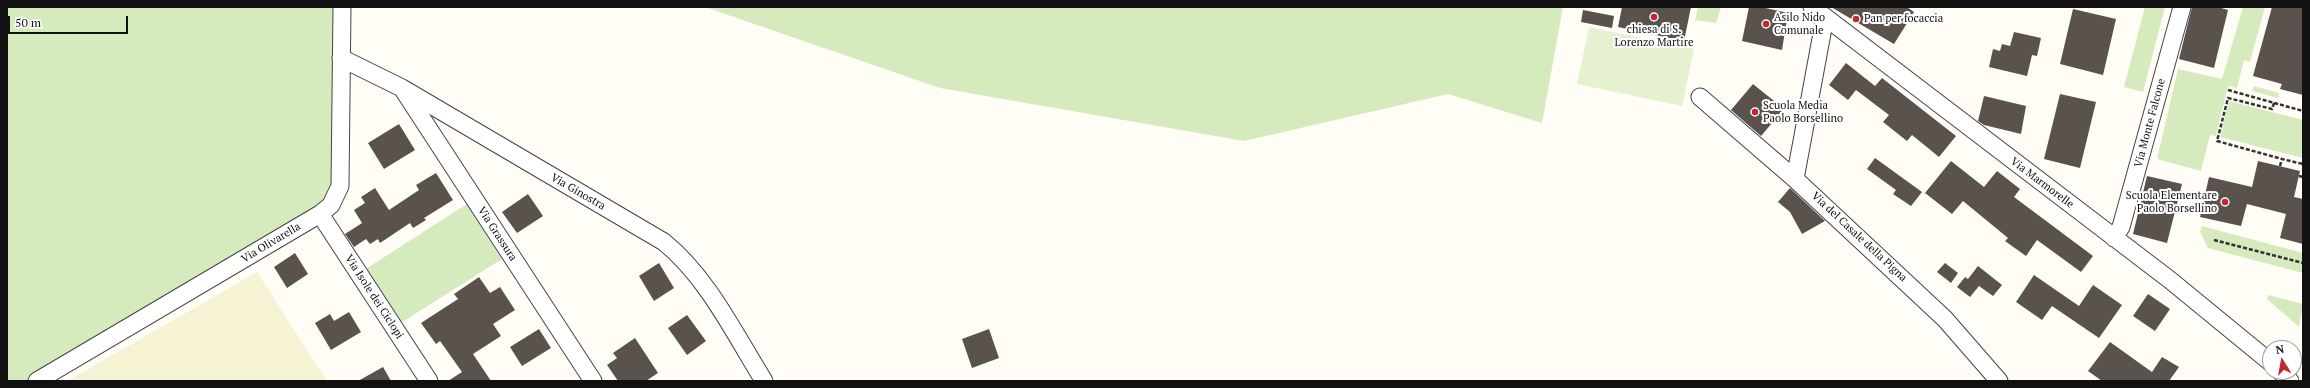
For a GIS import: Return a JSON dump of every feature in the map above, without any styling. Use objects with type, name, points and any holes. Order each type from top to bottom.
[{"type":"street","name":"Via Olivarella","points":[[37,381],[320,214],[331,205],[340,186],[342,7]]},
{"type":"street","name":"Via Monte Falcone","points":[[2114,238],[2121,227],[2182,7]]},
{"type":"street","name":"Via Marmorelle","points":[[1818,12],[2170,280],[2262,355]]},
{"type":"street","points":[[1795,179],[1816,66],[1818,12]]},
{"type":"street","name":"Via Ginostra","points":[[341,58],[402,88],[664,242],[683,258],[698,277],[764,381]]},
{"type":"street","name":"Via Grassura","points":[[402,88],[593,381]]},
{"type":"street","name":"Via del Casale della Pigna","points":[[1700,97],[1795,179],[1946,319],[1999,381]]},
{"type":"street","name":"Via Isole dei Ciclopi","points":[[320,214],[429,381]]},
{"type":"path","points":[[2228,90],[2303,110]]},
{"type":"path","points":[[2274,103],[2272,109],[2228,98],[2217,141],[2303,164]]},
{"type":"path","points":[[2280,166],[2282,158]]},
{"type":"path","points":[[2299,176],[2303,177]]},
{"type":"path","points":[[2214,240],[2303,263]]},
{"type":"shaded area","points":[[257,272],[327,381],[67,381]]},
{"type":"green space","points":[[7,7],[345,7],[340,186],[320,214],[37,381],[7,381]]},
{"type":"green space","points":[[705,7],[1563,7],[1542,123],[1448,94],[1244,141],[940,88]]},
{"type":"green space","points":[[1698,7],[1721,7],[1716,23],[1695,20]]},
{"type":"green space","points":[[2145,7],[2165,7],[2143,92],[2124,87]]},
{"type":"green space","points":[[2243,7],[2265,7],[2250,62],[2244,60],[2237,88],[2228,86],[2216,136],[2210,135],[2201,171],[2157,159],[2178,69],[2222,79]]},
{"type":"green space","points":[[1589,27],[1694,49],[1682,106],[1577,84]]},
{"type":"green space","points":[[2254,86],[2279,93],[2278,98],[2252,91]]},
{"type":"green space","points":[[2229,101],[2303,120],[2303,158],[2220,137]]},
{"type":"green space","points":[[467,204],[502,259],[399,324],[364,270]]},
{"type":"green space","points":[[2202,226],[2303,253],[2303,273],[2208,248],[2200,232]]},
{"type":"green space","points":[[2268,295],[2303,304],[2299,327],[2267,299]]},
{"type":"building","name":"chiesa di S. Lorenzo Martire","points":[[1622,7],[1691,7],[1684,41],[1618,27]]},
{"type":"building","name":"Asilo Nido Comunale","points":[[1749,7],[1761,7],[1788,13],[1782,50],[1742,41]]},
{"type":"building","points":[[1831,7],[1907,7],[1914,12],[1894,44]]},
{"type":"building","points":[[2192,7],[2218,7],[2228,10],[2214,68],[2179,59]]},
{"type":"building","points":[[2272,7],[2303,7],[2303,95],[2280,89],[2282,84],[2253,76]]},
{"type":"building","points":[[2073,9],[2116,19],[2103,75],[2060,64]]},
{"type":"building","points":[[1583,10],[1614,16],[1612,28],[1581,22]]},
{"type":"building","points":[[2014,32],[2041,38],[2037,56],[2032,55],[2027,76],[1989,67],[1993,49],[2000,51],[2002,44],[2010,46]]},
{"type":"building","points":[[1846,63],[1875,86],[1882,78],[1956,136],[1939,157],[1912,135],[1907,141],[1883,122],[1889,115],[1856,90],[1848,100],[1829,85]]},
{"type":"building","name":"Scuola Media Paolo Borsellino","points":[[1753,84],[1784,109],[1761,136],[1731,110]]},
{"type":"building","points":[[2060,94],[2096,102],[2080,168],[2044,159]]},
{"type":"building","points":[[1984,96],[2026,106],[2021,134],[1984,125],[1978,121]]},
{"type":"building","points":[[399,124],[415,150],[384,169],[368,143]]},
{"type":"building","points":[[1875,158],[1922,192],[1911,206],[1893,194],[1896,190],[1867,169]]},
{"type":"building","points":[[1951,161],[1984,187],[1997,171],[2020,189],[2014,197],[2093,256],[2081,272],[2037,240],[2026,256],[2005,241],[2008,238],[1963,201],[1952,214],[1925,193]]},
{"type":"building","name":"Scuola Elementare Paolo Borsellino","points":[[2258,161],[2300,171],[2294,197],[2303,199],[2303,244],[2280,238],[2286,214],[2247,204],[2241,226],[2200,217],[2209,177],[2252,187]]},
{"type":"building","points":[[436,173],[453,200],[424,218],[426,220],[413,228],[410,223],[380,243],[378,239],[370,244],[366,239],[354,247],[345,234],[362,223],[354,210],[365,203],[361,197],[375,188],[389,210],[419,190],[416,185]]},
{"type":"building","points":[[2147,176],[2182,184],[2167,243],[2133,234]]},
{"type":"building","points":[[1790,188],[1825,221],[1802,234],[1790,212],[1778,202]]},
{"type":"building","points":[[528,194],[543,216],[517,233],[502,212]]},
{"type":"building","points":[[295,253],[308,274],[287,288],[274,267]]},
{"type":"building","points":[[659,263],[674,288],[654,301],[639,276]]},
{"type":"building","points":[[1945,263],[1958,273],[1951,283],[1937,272]]},
{"type":"building","points":[[1978,266],[2002,285],[1993,296],[1979,286],[1970,297],[1957,287],[1965,277],[1968,279]]},
{"type":"building","points":[[2034,275],[2079,306],[2093,285],[2122,305],[2099,338],[2052,306],[2042,320],[2016,302]]},
{"type":"building","points":[[479,277],[490,293],[500,287],[515,310],[493,324],[501,336],[473,354],[491,381],[448,381],[462,372],[440,341],[436,344],[421,323],[458,299],[454,294]]},
{"type":"building","points":[[2148,294],[2170,309],[2155,331],[2133,316]]},
{"type":"building","points":[[349,312],[361,332],[331,350],[315,323],[330,314],[334,321]]},
{"type":"building","points":[[687,315],[706,341],[687,355],[668,328]]},
{"type":"building","points":[[539,329],[551,348],[522,366],[510,347]]},
{"type":"building","points":[[989,329],[999,358],[972,368],[962,339]]},
{"type":"building","points":[[635,338],[658,373],[646,381],[618,381],[607,365],[617,358],[613,353]]},
{"type":"building","points":[[2110,342],[2152,372],[2162,357],[2179,367],[2169,381],[2102,381],[2088,371]]},
{"type":"building","points":[[383,367],[391,381],[358,381]]},
{"type":"place","name":"chiesa di S. Lorenzo Martire","points":[[1654,17]]},
{"type":"place","name":"Pan per focaccia","points":[[1856,19]]},
{"type":"place","name":"Asilo Nido Comunale","points":[[1766,24]]},
{"type":"place","name":"Scuola Media Paolo Borsellino","points":[[1755,112]]},
{"type":"place","name":"Scuola Elementare Paolo Borsellino","points":[[2225,202]]}]
